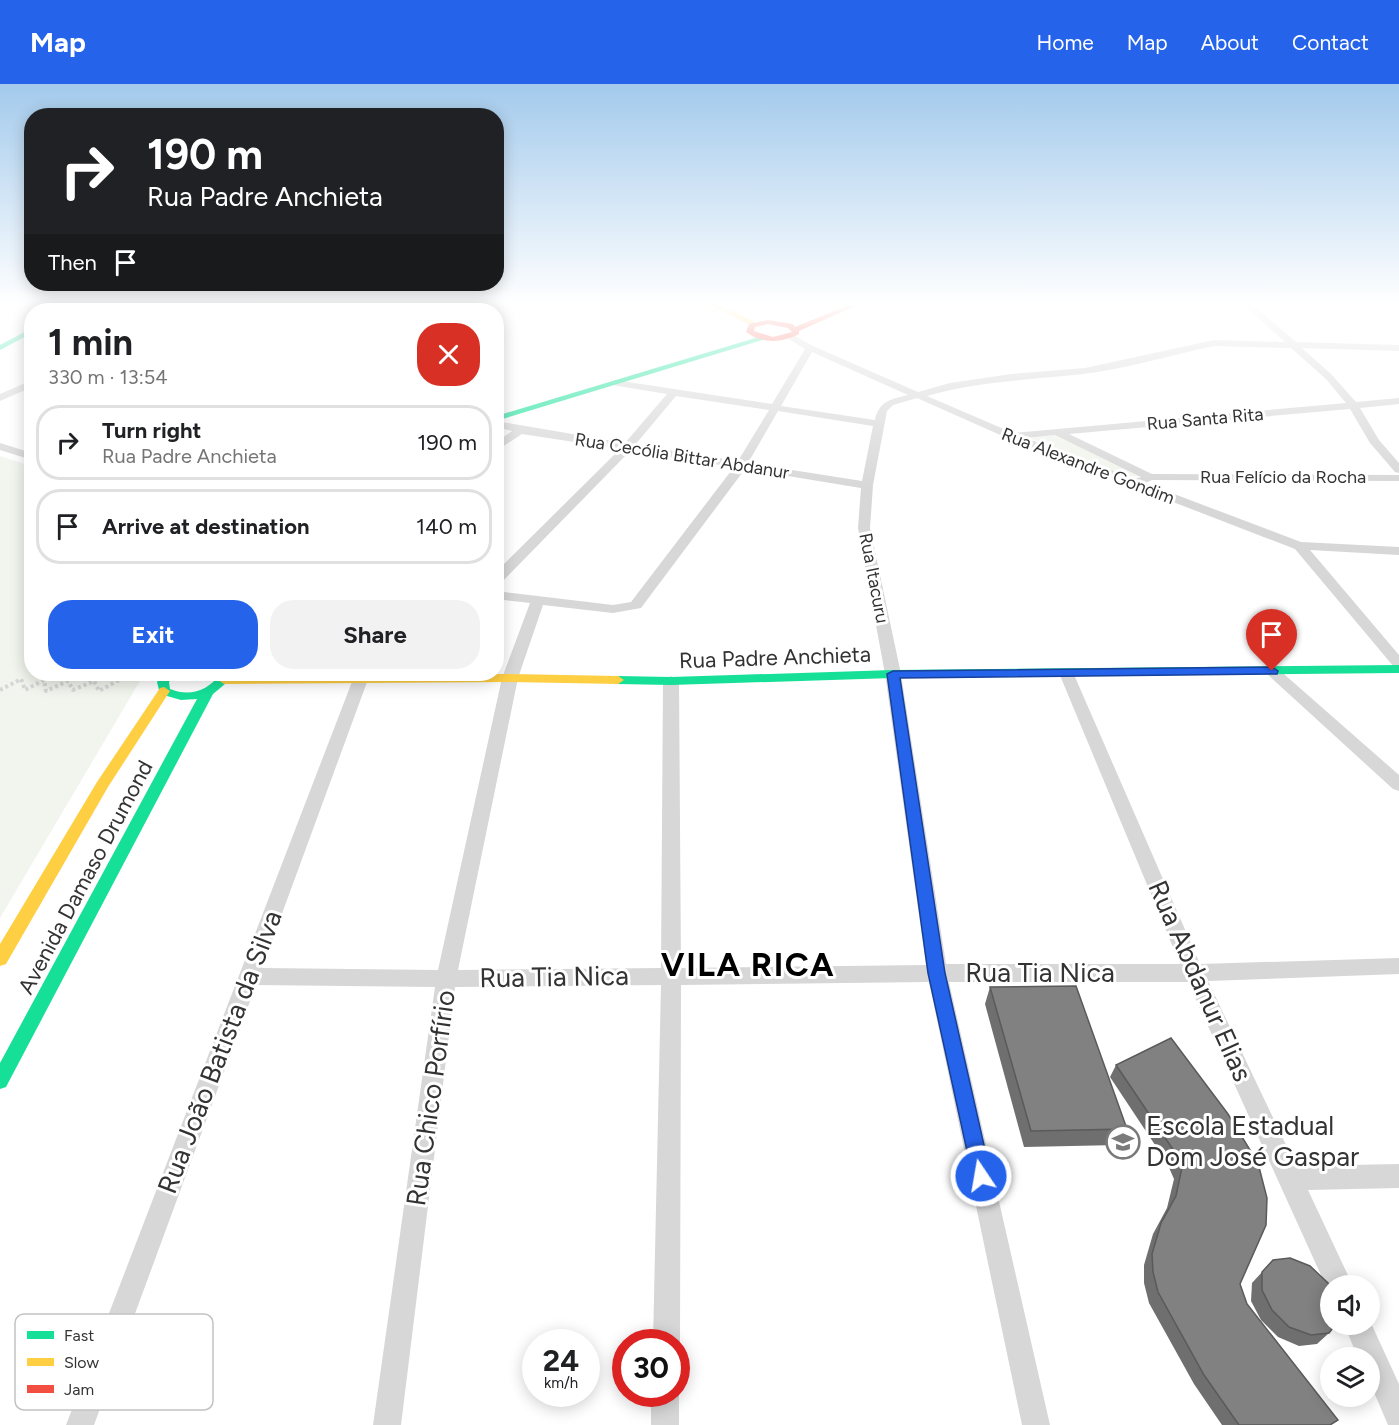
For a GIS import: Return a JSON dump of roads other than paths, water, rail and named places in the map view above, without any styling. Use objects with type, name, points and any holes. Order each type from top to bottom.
[{"type":"main road","points":[[504,405],[639,366]]},
{"type":"main road","points":[[504,418],[673,366]]},
{"type":"main road","name":"Rua Padre Anchieta","points":[[504,678],[671,681],[893,674],[1399,669]]},
{"type":"main road","points":[[166,681],[177,697],[207,693],[220,681]]},
{"type":"main road","name":"Avenida Damaso Drumond","points":[[0,959],[166,681]]},
{"type":"main road","name":"Avenida Damaso Drumond","points":[[0,1081],[207,693]]},
{"type":"street","points":[[504,596],[613,609],[631,608],[640,601],[741,466],[799,366]]},
{"type":"street","name":"Rua Alexandre Gondim","points":[[849,366],[1011,436],[1299,546],[1399,551]]},
{"type":"street","name":"Rua Itacuru","points":[[1036,1425],[937,973],[893,674],[864,528],[867,485],[878,424],[882,410],[889,403],[913,394],[982,380],[1113,366]]},
{"type":"street","points":[[1317,366],[1353,405],[1374,441],[1399,470]]},
{"type":"street","points":[[615,383],[878,424]]},
{"type":"street","points":[[0,398],[24,386]]},
{"type":"street","points":[[18,389],[24,390]]},
{"type":"street","points":[[504,572],[628,447],[674,393]]},
{"type":"street","name":"Rua Santa Rita","points":[[1011,436],[1399,401]]},
{"type":"street","name":"Rua Cecólia Bittar Abdanur","points":[[504,424],[520,430],[867,485]]},
{"type":"street","points":[[504,442],[520,430]]},
{"type":"street","points":[[1057,432],[1149,477]]},
{"type":"street","points":[[0,446],[24,454]]},
{"type":"street","name":"Rua Felício da Rocha","points":[[1133,484],[1149,477],[1399,478]]},
{"type":"street","points":[[1299,546],[1399,664]]},
{"type":"street","name":"Rua Chico Porfírio","points":[[387,1425],[446,979],[510,678],[538,600]]},
{"type":"street","points":[[1272,671],[1399,785]]},
{"type":"street","name":"Rua Abdanur Elias","points":[[1067,673],[1194,973],[1335,1275]]},
{"type":"street","name":"Rua João Batista da Silva","points":[[122,1314],[359,681]]},
{"type":"street","points":[[666,1329],[671,975],[671,681]]},
{"type":"street","name":"Rua Tia Nica","points":[[249,976],[446,979],[671,975],[1194,973],[1399,966]]},
{"type":"street","points":[[1291,1178],[1399,1176]]},
{"type":"street","points":[[1362,1335],[1399,1416]]},
{"type":"street","points":[[665,1407],[665,1425]]},
{"type":"street","name":"Rua João Batista da Silva","points":[[80,1425],[86,1410]]},
{"type":"place","name":"Escola Estadual Dom José Gaspar","points":[[1123,1142]]},
{"type":"district","name":"VILA RICA","points":[[748,964]]}]
